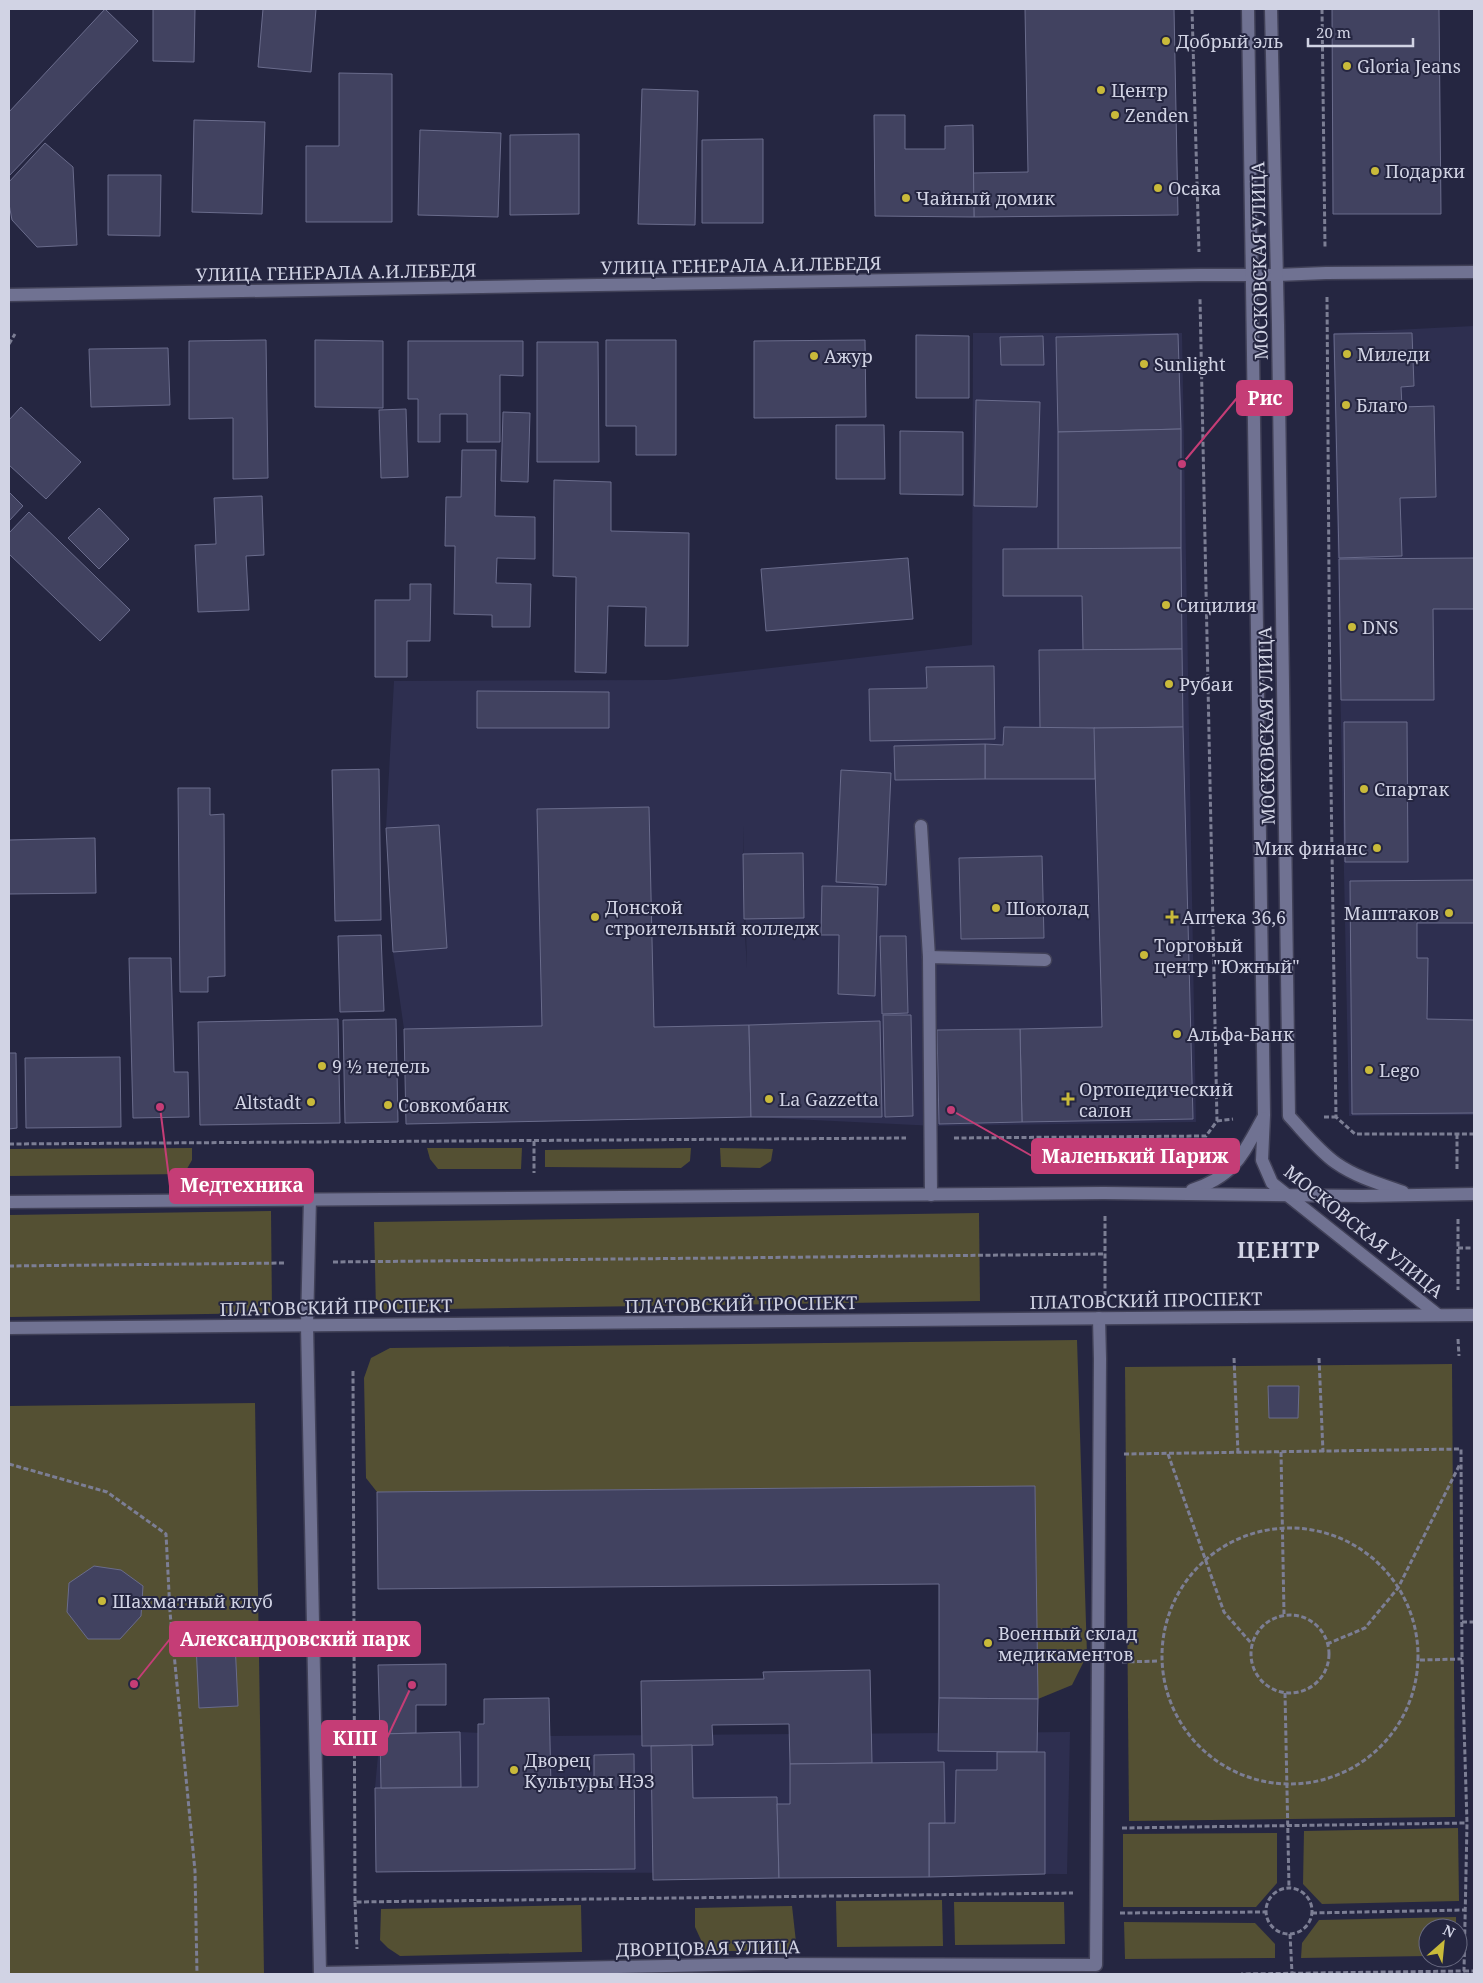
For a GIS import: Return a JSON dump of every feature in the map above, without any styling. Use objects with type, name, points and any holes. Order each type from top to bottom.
[{"type":"main road","name":"МОСКОВСКАЯ УЛИЦА","points":[[1248,9],[1264,1116],[1262,1160],[1272,1183],[1438,1315]]},
{"type":"main road","name":"МОСКОВСКАЯ УЛИЦА","points":[[1271,9],[1277,275],[1289,1116],[1336,1163],[1359,1176],[1409,1195]]},
{"type":"main road","name":"УЛИЦА ГЕНЕРАЛА А.И.ЛЕБЕДЯ","points":[[9,295],[1474,272]]},
{"type":"main road","points":[[921,826],[929,957],[931,1195]]},
{"type":"main road","points":[[929,957],[1045,960]]},
{"type":"main road","points":[[1185,1193],[1210,1184],[1229,1171],[1248,1144],[1264,1116]]},
{"type":"main road","points":[[9,1202],[310,1198],[1185,1193],[1288,1195],[1474,1194]]},
{"type":"main road","points":[[307,1325],[310,1198]]},
{"type":"main road","name":"ПЛАТОВСКИЙ ПРОСПЕКТ","points":[[9,1328],[1474,1315]]},
{"type":"main road","points":[[1097,1892],[1099,1318]]},
{"type":"main road","name":"ДВОРЦОВАЯ УЛИЦА","points":[[307,1325],[320,1973],[1096,1965],[1097,1892]]},
{"type":"path","points":[[9,1144],[1206,1136],[1217,1121],[1200,275],[1192,9]]},
{"type":"path","points":[[1322,9],[1328,322],[1330,718],[1336,1117],[1355,1134],[1474,1134]]},
{"type":"path","points":[[9,344],[15,334]]},
{"type":"path","points":[[1457,1134],[1458,1356]]},
{"type":"path","points":[[534,1141],[534,1197]]},
{"type":"path","points":[[1458,1248],[1474,1248]]},
{"type":"path","points":[[9,1266],[1104,1254]]},
{"type":"path","points":[[1234,1358],[1238,1453]]},
{"type":"path","points":[[1319,1358],[1323,1452]]},
{"type":"path","points":[[353,1371],[355,1902],[357,1972]]},
{"type":"path","points":[[1116,1454],[1461,1449],[1462,1659],[1466,1823],[1464,1971]]},
{"type":"path","points":[[1280,1452],[1284,1614]]},
{"type":"path","points":[[1168,1454],[1224,1612],[1252,1643]]},
{"type":"path","points":[[1327,1644],[1365,1628],[1398,1588],[1461,1462]]},
{"type":"path","points":[[9,1464],[107,1492],[166,1534],[170,1612],[196,1871],[197,1974]]},
{"type":"path","points":[[1282,1526],[1335,1534],[1381,1563],[1411,1607],[1420,1660],[1409,1710],[1380,1751],[1336,1778],[1286,1786],[1224,1769],[1178,1723],[1159,1661],[1173,1596],[1206,1560],[1218,1546],[1282,1526]]},
{"type":"path","points":[[1284,1614],[1307,1617],[1324,1632],[1330,1653],[1324,1675],[1308,1690],[1285,1693],[1264,1684],[1252,1665],[1252,1643],[1264,1624],[1284,1614]]},
{"type":"path","points":[[1462,1622],[1474,1622]]},
{"type":"path","points":[[1420,1660],[1462,1659]]},
{"type":"path","points":[[1116,1662],[1159,1661]]},
{"type":"path","points":[[1285,1693],[1289,1887]]},
{"type":"path","points":[[1119,1828],[1466,1823]]},
{"type":"path","points":[[1289,1887],[1302,1891],[1310,1900],[1312,1913],[1309,1924],[1301,1931],[1290,1934],[1279,1932],[1270,1924],[1264,1912],[1267,1900],[1276,1890],[1289,1887]]},
{"type":"path","points":[[355,1902],[1070,1894],[1097,1892]]},
{"type":"path","points":[[1312,1913],[1464,1910]]},
{"type":"path","points":[[1120,1914],[1264,1912]]},
{"type":"path","points":[[1290,1934],[1292,1973]]},
{"type":"path","points":[[1241,1974],[1474,1971]]},
{"type":"shaded area","points":[[1474,326],[1474,1115],[1349,1116],[1333,333]]},
{"type":"shaded area","points":[[973,333],[1182,333],[1196,1122],[936,1126],[751,1117],[406,1124],[404,1029],[393,952],[386,828],[394,681],[666,680],[972,645]],"holes":[[[743,825],[747,968],[744,919]]]},
{"type":"shaded area","points":[[192,1148],[192,1160],[184,1174],[9,1176],[9,1149]]},
{"type":"shaded area","points":[[427,1148],[522,1148],[521,1169],[438,1169],[430,1159]]},
{"type":"shaded area","points":[[691,1148],[690,1161],[681,1168],[545,1167],[545,1150]]},
{"type":"shaded area","points":[[720,1148],[773,1149],[771,1161],[760,1168],[721,1167]]},
{"type":"shaded area","points":[[271,1211],[272,1313],[9,1317],[9,1215]]},
{"type":"shaded area","points":[[979,1213],[980,1301],[376,1310],[374,1222]]},
{"type":"shaded area","points":[[1077,1340],[1087,1655],[1072,1685],[1038,1699],[1035,1486],[377,1492],[366,1478],[364,1378],[371,1358],[390,1348]]},
{"type":"shaded area","points":[[1452,1364],[1455,1817],[1129,1821],[1125,1367]]},
{"type":"shaded area","points":[[255,1403],[264,1974],[9,1974],[9,1406]]},
{"type":"shaded area","points":[[460,1732],[545,1736],[1070,1732],[1067,1874],[376,1872],[375,1788],[380,1734]]},
{"type":"shaded area","points":[[1458,1828],[1459,1901],[1322,1904],[1303,1884],[1304,1831]]},
{"type":"shaded area","points":[[1277,1833],[1277,1883],[1256,1907],[1123,1907],[1123,1834]]},
{"type":"shaded area","points":[[942,1900],[943,1946],[837,1947],[836,1901]]},
{"type":"shaded area","points":[[954,1902],[1064,1902],[1065,1944],[955,1945]]},
{"type":"shaded area","points":[[581,1905],[582,1952],[400,1956],[380,1940],[381,1909]]},
{"type":"shaded area","points":[[792,1906],[797,1951],[706,1951],[695,1927],[695,1908]]},
{"type":"shaded area","points":[[1456,1917],[1418,1918],[1418,1956],[1301,1958],[1302,1943],[1319,1920]]},
{"type":"shaded area","points":[[1124,1922],[1255,1923],[1275,1944],[1275,1958],[1125,1959]]},
{"type":"building","points":[[105,9],[138,41],[9,176],[9,112]]},
{"type":"building","points":[[153,9],[195,9],[194,62],[153,61]]},
{"type":"building","points":[[263,9],[316,9],[311,72],[258,67]]},
{"type":"building","name":"Центр","points":[[1025,9],[1174,9],[1178,215],[974,217],[973,173],[1028,172]]},
{"type":"building","points":[[1332,9],[1439,9],[1441,214],[1333,214]]},
{"type":"building","points":[[339,73],[392,74],[392,222],[306,222],[306,146],[339,146]]},
{"type":"building","points":[[642,89],[698,91],[695,225],[638,224]]},
{"type":"building","points":[[874,115],[905,115],[905,149],[945,149],[945,126],[973,125],[974,217],[875,216]]},
{"type":"building","points":[[194,120],[265,122],[262,214],[192,212]]},
{"type":"building","points":[[420,130],[501,133],[498,217],[418,215]]},
{"type":"building","points":[[579,134],[579,214],[510,215],[510,135]]},
{"type":"building","points":[[763,139],[763,223],[702,223],[702,140]]},
{"type":"building","points":[[45,143],[73,167],[77,245],[37,247],[12,220],[9,204],[9,182]]},
{"type":"building","points":[[108,175],[161,175],[160,236],[108,235]]},
{"type":"building","points":[[1412,333],[1414,386],[1401,387],[1402,407],[1434,406],[1436,497],[1400,498],[1402,556],[1339,558],[1334,334]]},
{"type":"building","points":[[1178,334],[1181,429],[1058,432],[1056,337]]},
{"type":"building","points":[[916,335],[969,336],[969,398],[916,398]]},
{"type":"building","points":[[1043,336],[1044,365],[1001,365],[1000,337]]},
{"type":"building","points":[[266,340],[268,478],[233,479],[233,418],[189,419],[189,341]]},
{"type":"building","points":[[315,340],[383,341],[383,408],[315,407]]},
{"type":"building","points":[[606,340],[676,340],[676,455],[636,455],[636,426],[606,426]]},
{"type":"building","points":[[865,340],[866,417],[754,418],[754,341]]},
{"type":"building","points":[[408,341],[523,341],[523,376],[500,375],[500,442],[467,442],[467,414],[440,414],[440,442],[418,442],[418,399],[408,399]]},
{"type":"building","points":[[537,342],[598,342],[599,462],[537,462]]},
{"type":"building","points":[[168,348],[170,405],[91,407],[89,349]]},
{"type":"building","points":[[976,400],[1040,402],[1037,507],[974,506]]},
{"type":"building","points":[[21,407],[81,462],[46,499],[9,465],[9,420]]},
{"type":"building","points":[[406,409],[408,477],[381,478],[379,410]]},
{"type":"building","points":[[503,412],[530,413],[528,482],[501,481]]},
{"type":"building","points":[[836,425],[884,425],[885,479],[836,479]]},
{"type":"building","points":[[1181,429],[1181,548],[1058,549],[1058,432]]},
{"type":"building","points":[[900,431],[963,432],[963,495],[900,494]]},
{"type":"building","points":[[462,450],[496,450],[495,516],[535,517],[535,559],[497,558],[496,583],[531,584],[530,627],[492,627],[492,615],[454,614],[455,546],[445,546],[446,497],[461,497]]},
{"type":"building","points":[[554,480],[611,482],[611,531],[689,533],[688,646],[645,646],[646,607],[608,606],[606,673],[575,672],[576,577],[553,576]]},
{"type":"building","points":[[9,492],[23,506],[9,521]]},
{"type":"building","points":[[262,496],[264,555],[246,556],[249,610],[198,612],[195,545],[216,544],[214,498]]},
{"type":"building","points":[[99,508],[129,539],[99,569],[68,538]]},
{"type":"building","points":[[29,512],[130,610],[100,641],[9,554],[9,533]]},
{"type":"building","points":[[1181,548],[1182,649],[1083,650],[1082,596],[1003,596],[1003,549]]},
{"type":"building","points":[[908,558],[913,619],[766,631],[761,569]]},
{"type":"building","points":[[1474,558],[1474,609],[1433,609],[1434,700],[1341,700],[1339,559]]},
{"type":"building","points":[[410,584],[431,584],[430,641],[407,641],[407,677],[375,677],[375,600],[410,600]]},
{"type":"building","points":[[1182,649],[1183,727],[1040,729],[1039,650]]},
{"type":"building","points":[[994,666],[995,739],[870,741],[869,689],[927,688],[926,667]]},
{"type":"building","points":[[477,691],[609,692],[609,728],[477,728]]},
{"type":"building","points":[[1344,722],[1407,722],[1408,862],[1345,862]]},
{"type":"building","points":[[1004,727],[1095,728],[1095,779],[985,779],[985,744],[1003,745]]},
{"type":"building","name":"Торговый центр \"Южный\"","points":[[1183,727],[1193,1119],[1022,1122],[1020,1029],[1102,1027],[1094,728]]},
{"type":"building","points":[[985,744],[985,779],[895,780],[894,746]]},
{"type":"building","points":[[379,769],[381,920],[335,921],[332,770]]},
{"type":"building","points":[[841,770],[891,773],[886,885],[836,882]]},
{"type":"building","points":[[178,788],[210,788],[210,815],[224,814],[225,976],[208,977],[208,992],[180,992]]},
{"type":"building","name":"Донской строительный колледж","points":[[649,807],[654,1027],[749,1025],[751,1117],[406,1124],[404,1029],[542,1026],[537,809]]},
{"type":"building","points":[[439,825],[447,948],[393,952],[386,828]]},
{"type":"building","points":[[95,838],[96,893],[9,894],[9,840]]},
{"type":"building","points":[[803,853],[804,918],[744,919],[743,854]]},
{"type":"building","points":[[1042,856],[1044,938],[961,939],[959,858]]},
{"type":"building","points":[[1474,880],[1474,923],[1417,923],[1417,958],[1428,958],[1427,1019],[1474,1020],[1474,1113],[1352,1114],[1350,881]]},
{"type":"building","points":[[822,886],[878,887],[875,996],[838,994],[839,935],[821,935]]},
{"type":"building","points":[[381,935],[384,1011],[340,1012],[338,936]]},
{"type":"building","points":[[880,936],[906,936],[908,1013],[882,1014]]},
{"type":"building","points":[[129,958],[171,958],[174,1072],[188,1072],[189,1117],[133,1118]]},
{"type":"building","points":[[883,1015],[911,1015],[913,1116],[885,1117]]},
{"type":"building","points":[[338,1019],[340,1123],[200,1125],[198,1022]]},
{"type":"building","points":[[396,1019],[398,1122],[345,1123],[343,1020]]},
{"type":"building","points":[[880,1021],[882,1117],[751,1117],[749,1025]]},
{"type":"building","points":[[1020,1029],[1022,1122],[939,1124],[937,1030]]},
{"type":"building","points":[[9,1053],[16,1053],[17,1128],[9,1129]]},
{"type":"building","points":[[120,1057],[121,1127],[26,1128],[25,1058]]},
{"type":"building","points":[[1268,1386],[1299,1386],[1298,1418],[1269,1418]]},
{"type":"building","name":"Военный склад медикаментов","points":[[1035,1486],[1038,1699],[939,1698],[939,1584],[378,1589],[377,1492]]},
{"type":"building","points":[[94,1566],[121,1570],[143,1586],[141,1616],[120,1639],[88,1639],[67,1612],[69,1583]]},
{"type":"building","points":[[235,1642],[238,1706],[199,1708],[196,1644]]},
{"type":"building","points":[[446,1664],[446,1705],[416,1705],[416,1733],[380,1734],[378,1665]]},
{"type":"building","points":[[870,1670],[872,1763],[790,1764],[789,1724],[712,1725],[713,1745],[642,1746],[641,1681],[764,1679],[763,1672]]},
{"type":"building","name":"Дворец Культуры НЭЗ","points":[[549,1698],[551,1787],[594,1786],[594,1755],[634,1754],[635,1869],[376,1872],[375,1788],[478,1787],[478,1724],[484,1724],[484,1699]]},
{"type":"building","points":[[939,1698],[1038,1699],[1037,1752],[938,1751]]},
{"type":"building","points":[[460,1732],[461,1787],[381,1788],[380,1734]]},
{"type":"building","points":[[692,1745],[693,1798],[777,1797],[779,1878],[653,1880],[651,1746]]},
{"type":"building","points":[[997,1752],[1045,1752],[1045,1874],[929,1877],[929,1823],[955,1823],[956,1770],[997,1770]]},
{"type":"building","points":[[944,1762],[945,1823],[929,1823],[929,1877],[779,1878],[777,1804],[790,1804],[790,1764]]},
{"type":"place","name":"Добрый эль","points":[[1166,41]]},
{"type":"place","name":"Gloria Jeans","points":[[1347,66]]},
{"type":"place","name":"Центр","points":[[1101,90]]},
{"type":"place","name":"Zenden","points":[[1115,115]]},
{"type":"place","name":"Подарки","points":[[1375,171]]},
{"type":"place","name":"Осака","points":[[1158,188]]},
{"type":"place","name":"Чайный домик","points":[[906,198]]},
{"type":"place","name":"Миледи","points":[[1347,354]]},
{"type":"place","name":"Ажур","points":[[814,356]]},
{"type":"place","name":"Sunlight","points":[[1144,364]]},
{"type":"place","name":"Благо","points":[[1346,405]]},
{"type":"place","name":"Рис","points":[[1182,464]]},
{"type":"place","name":"Сицилия","points":[[1166,605]]},
{"type":"place","name":"DNS","points":[[1352,627]]},
{"type":"place","name":"Рубаи","points":[[1169,684]]},
{"type":"place","name":"Спартак","points":[[1364,789]]},
{"type":"place","name":"Мик финанс","points":[[1377,848]]},
{"type":"place","name":"Шоколад","points":[[996,908]]},
{"type":"place","name":"Маштаков","points":[[1449,913]]},
{"type":"place","name":"Донской строительный колледж","points":[[595,917]]},
{"type":"place","name":"Аптека 36,6","points":[[1172,917]]},
{"type":"place","name":"Торговый центр \"Южный\"","points":[[1144,955]]},
{"type":"place","name":"Альфа-Банк","points":[[1177,1034]]},
{"type":"place","name":"9 ½ недель","points":[[322,1066]]},
{"type":"place","name":"Lego","points":[[1369,1070]]},
{"type":"place","name":"La Gazzetta","points":[[769,1099]]},
{"type":"place","name":"Ортопедический салон","points":[[1068,1099]]},
{"type":"place","name":"Altstadt","points":[[311,1102]]},
{"type":"place","name":"Совкомбанк","points":[[388,1105]]},
{"type":"place","name":"Медтехника","points":[[160,1107]]},
{"type":"place","name":"Маленький Париж","points":[[951,1110]]},
{"type":"place","name":"Шахматный клуб","points":[[102,1601]]},
{"type":"place","name":"Военный склад медикаментов","points":[[988,1643]]},
{"type":"place","name":"Александровский парк","points":[[134,1684]]},
{"type":"place","name":"КПП","points":[[412,1685]]},
{"type":"place","name":"Дворец Культуры НЭЗ","points":[[514,1770]]},
{"type":"district","name":"ЦЕНТР","points":[[1279,1249]]}]
